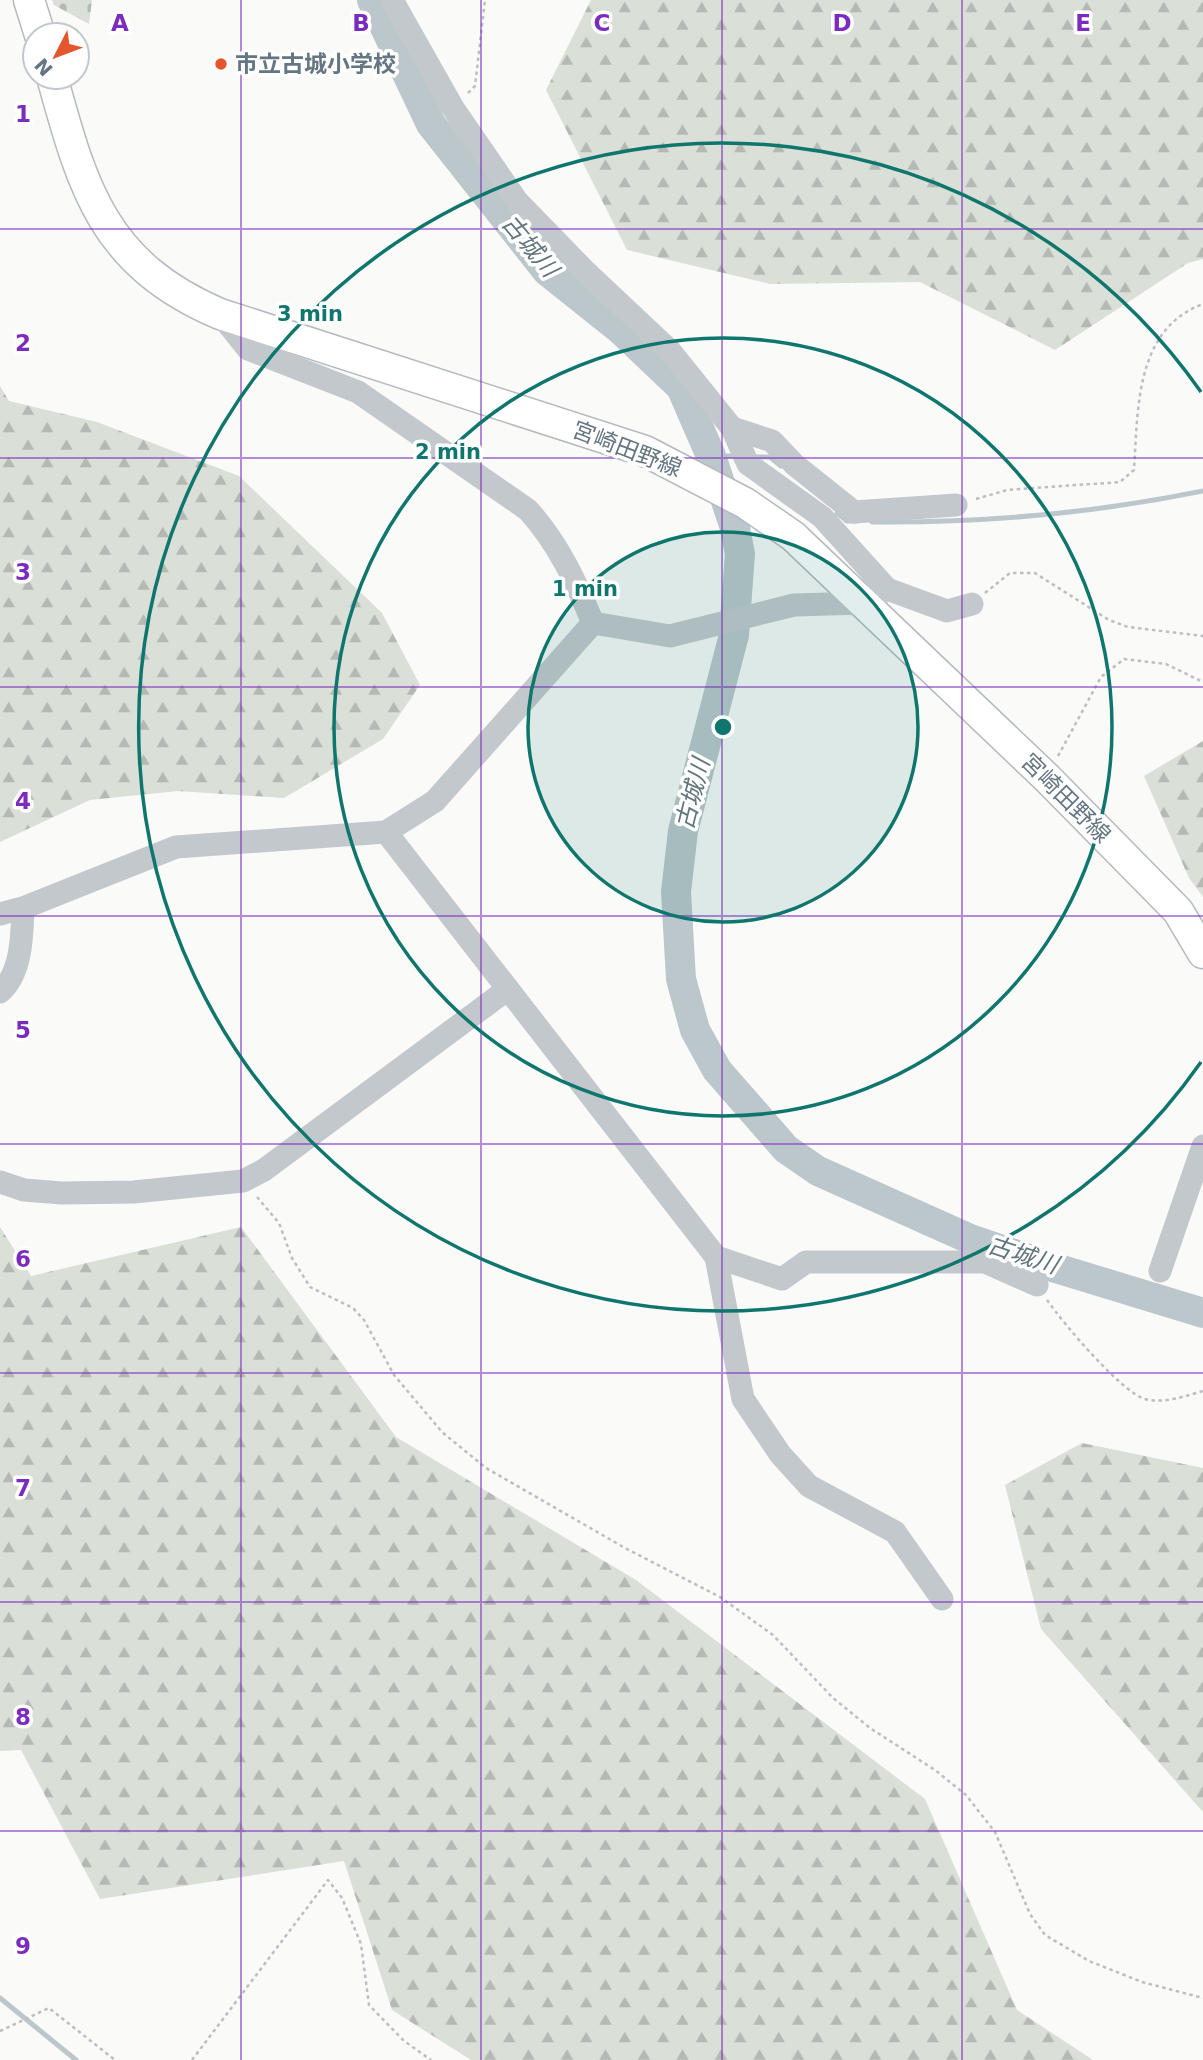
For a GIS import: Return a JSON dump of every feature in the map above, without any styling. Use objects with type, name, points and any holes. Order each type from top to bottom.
[{"type":"main road","points":[[29,0],[36,21]]},
{"type":"main road","name":"宮崎田野線","points":[[56,91],[76,161],[96,211],[121,245],[168,285],[220,314],[645,451],[745,503],[875,596],[1046,778],[1178,911],[1203,953]]},
{"type":"street","points":[[392,0],[453,108],[517,201],[586,272],[670,351],[732,428],[748,464],[822,517],[875,596]]},
{"type":"street","points":[[220,314],[248,349],[358,393],[528,510],[549,533],[593,623]]},
{"type":"street","points":[[732,428],[772,441],[795,465],[854,512],[956,505]]},
{"type":"street","points":[[593,623],[670,636],[760,611],[875,596],[947,611],[972,604]]},
{"type":"street","points":[[0,914],[23,908],[176,847],[386,832],[435,800],[593,623]]},
{"type":"street","points":[[386,832],[716,1257],[743,1399],[780,1454],[809,1486],[895,1532],[942,1599]]},
{"type":"street","points":[[0,992],[8,986],[20,951],[23,908]]},
{"type":"street","points":[[0,1182],[24,1190],[62,1193],[134,1192],[243,1181],[264,1170],[509,989]]},
{"type":"street","points":[[1160,1271],[1203,1146]]},
{"type":"street","points":[[716,1257],[782,1279],[806,1262],[985,1262],[1037,1285]]},
{"type":"path","points":[[453,108],[475,86],[485,0]]},
{"type":"path","points":[[956,505],[1007,490],[1120,482],[1134,470],[1143,378],[1151,350],[1160,336],[1191,308],[1203,304]]},
{"type":"path","points":[[972,604],[1010,573],[1035,573],[1109,620],[1128,627],[1203,636]]},
{"type":"path","points":[[1046,778],[1101,677],[1124,659],[1142,659],[1166,664],[1203,682]]},
{"type":"path","points":[[243,1181],[279,1223],[292,1258],[310,1287],[353,1308],[364,1320],[394,1375],[442,1432],[486,1468],[625,1548],[720,1597],[773,1635],[833,1698],[966,1795],[995,1832],[1030,1914],[1045,1935],[1099,1965],[1142,1982],[1203,1998]]},
{"type":"path","points":[[1037,1285],[1068,1329],[1128,1391],[1146,1399],[1171,1400],[1203,1391]]},
{"type":"path","points":[[192,2060],[328,1880],[342,1898],[361,1944],[369,2005],[404,2041],[431,2060]]},
{"type":"path","points":[[0,2031],[49,2008],[115,2060]]},
{"type":"green space","points":[[52,0],[92,0],[89,21],[83,21],[54,5]]},
{"type":"green space","points":[[591,0],[1203,0],[1203,259],[1188,263],[1055,350],[920,282],[770,284],[627,250],[546,90]]},
{"type":"green space","points":[[0,386],[9,401],[97,422],[239,476],[382,613],[420,685],[383,739],[284,798],[178,791],[90,800],[0,842]]},
{"type":"green space","points":[[1203,741],[1203,897],[1189,878],[1144,776]]},
{"type":"green space","points":[[0,1227],[31,1276],[241,1227],[396,1437],[636,1580],[925,1799],[1017,2010],[1093,2060],[471,2060],[392,2010],[344,1861],[100,1899],[21,1750],[0,1751]]},
{"type":"green space","points":[[1082,1443],[1203,1468],[1203,1812],[1041,1629],[1005,1485]]},
{"type":"waterway","name":"古城川","points":[[372,0],[431,124],[547,271],[621,330],[681,387],[711,456],[735,528],[740,554],[734,635],[683,831],[676,892],[681,979],[695,1030],[717,1070],[786,1149],[818,1171],[970,1239],[1203,1313]]},
{"type":"waterway","points":[[711,456],[739,456]]},
{"type":"waterway","points":[[752,457],[770,457],[781,466]]},
{"type":"waterway","points":[[872,522],[955,521],[1038,515],[1203,491]]},
{"type":"waterway","points":[[837,513],[847,521],[856,521]]},
{"type":"waterway","points":[[0,1998],[76,2060]]},
{"type":"place","name":"市立古城小学校","points":[[221,64]]}]
